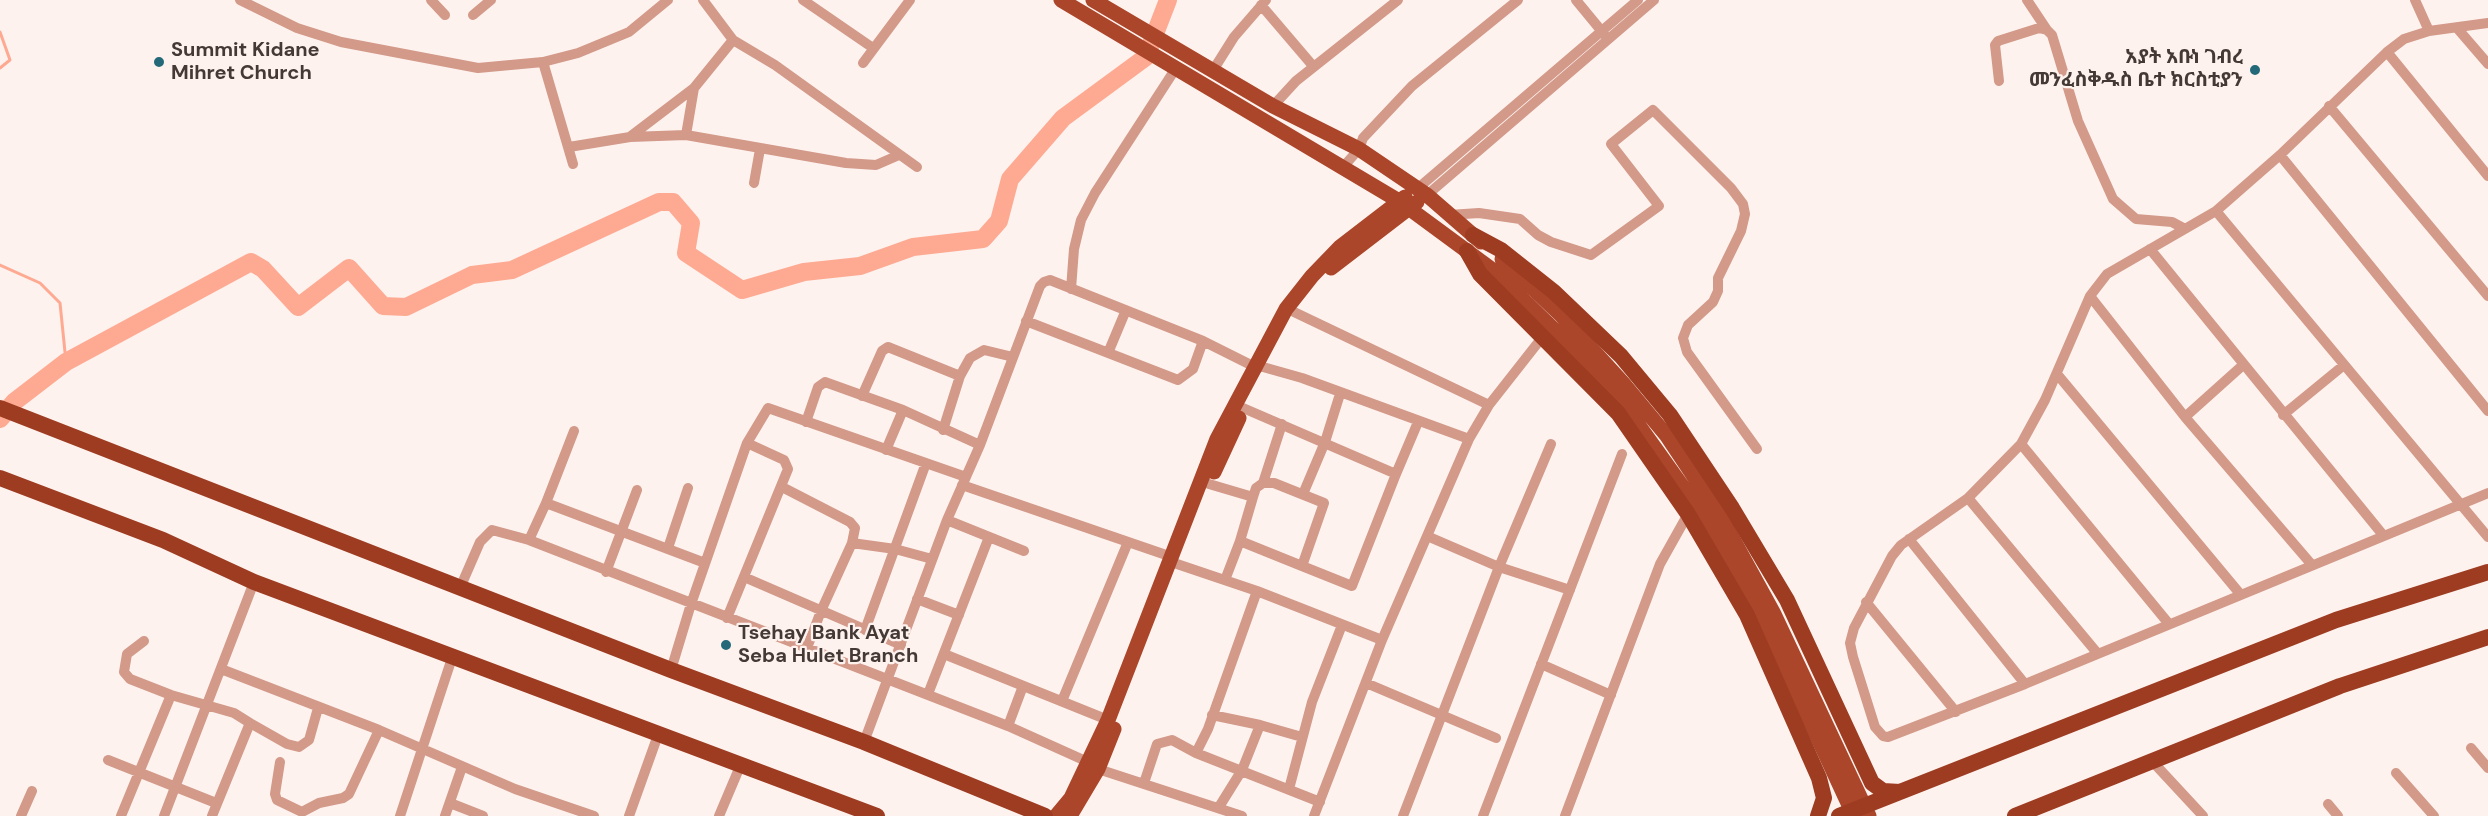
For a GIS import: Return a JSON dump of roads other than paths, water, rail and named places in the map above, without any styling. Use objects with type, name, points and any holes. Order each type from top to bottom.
[{"type":"highway","points":[[1470,243],[1480,273],[1544,335],[1618,413],[1688,513],[1748,615],[1819,778],[1824,798],[1818,816]]},
{"type":"highway","points":[[1470,243],[1501,250],[1554,292],[1621,356],[1670,415],[1732,508],[1787,600],[1872,783],[1883,792],[1900,792]]},
{"type":"highway","points":[[0,408],[103,446],[671,670],[864,742],[1045,816]]},
{"type":"highway","points":[[0,478],[163,540],[254,582],[877,816]]},
{"type":"highway","points":[[1839,816],[2336,620],[2488,572]]},
{"type":"highway","points":[[2015,816],[2340,686],[2488,637]]},
{"type":"main road","points":[[1061,0],[1163,52],[1212,72],[1273,106],[1359,149],[1422,192],[1449,215],[1470,243]]},
{"type":"main road","points":[[1093,0],[1143,40]]},
{"type":"main road","points":[[1163,52],[1176,68],[1470,243],[1560,314],[1623,383],[1666,436],[1721,517],[1783,632],[1869,816]]},
{"type":"main road","points":[[1372,185],[1377,204],[1372,222]]},
{"type":"main road","points":[[1070,816],[1093,765],[1174,561],[1217,439],[1294,312],[1332,267],[1422,192]]},
{"type":"main road","points":[[1056,816],[1093,765],[1108,720],[1174,561],[1286,309],[1312,276],[1340,247],[1372,222],[1404,205]]},
{"type":"main road","points":[[1495,263],[1620,399],[1708,522],[1767,628],[1854,816]]},
{"type":"street","points":[[240,0],[297,28],[370,49],[478,68],[543,62],[578,53],[629,32],[668,0]]},
{"type":"street","points":[[430,0],[445,15]]},
{"type":"street","points":[[473,15],[491,0]]},
{"type":"street","points":[[703,0],[733,40],[775,65],[917,167]]},
{"type":"street","points":[[803,0],[873,48]]},
{"type":"street","points":[[863,63],[910,0]]},
{"type":"street","points":[[1273,106],[1314,66],[1398,0]]},
{"type":"street","points":[[1344,166],[1359,149],[1363,138],[1412,86],[1518,0]]},
{"type":"street","points":[[1576,0],[1604,34]]},
{"type":"street","points":[[1422,192],[1604,34],[1638,0]]},
{"type":"street","points":[[1604,34],[1654,0]]},
{"type":"street","points":[[2027,0],[2052,35],[2079,121],[2113,199],[2136,219],[2172,222],[2185,230]]},
{"type":"street","points":[[2415,0],[2429,31]]},
{"type":"street","points":[[1212,72],[1234,38],[1264,3],[1314,66]]},
{"type":"street","points":[[2488,23],[2429,31],[2404,39],[2387,52],[2280,155],[2216,211],[2107,274],[2090,296],[2057,374],[2021,444],[1968,498],[1909,539],[1892,556],[1866,602],[1850,643],[1879,733],[1888,737],[2025,684],[2488,493]]},
{"type":"street","points":[[2000,81],[1995,45],[1998,41],[2039,28],[2047,30]]},
{"type":"street","points":[[2457,28],[2488,64]]},
{"type":"street","points":[[630,137],[694,88],[733,40]]},
{"type":"street","points":[[2387,52],[2488,176]]},
{"type":"street","points":[[543,62],[573,164]]},
{"type":"street","points":[[1071,289],[1074,249],[1081,220],[1095,193],[1176,68]]},
{"type":"street","points":[[686,135],[694,88]]},
{"type":"street","points":[[2330,106],[2488,296]]},
{"type":"street","points":[[1449,215],[1479,213],[1520,219],[1538,235],[1551,242],[1591,255],[1659,206],[1611,144],[1653,110],[1731,188],[1743,204],[1745,214],[1741,231],[1718,278],[1718,291],[1713,302],[1688,326],[1683,338],[1687,352],[1757,449]]},
{"type":"street","points":[[569,147],[630,137],[686,135],[846,164],[876,165],[899,155]]},
{"type":"street","points":[[754,183],[760,149]]},
{"type":"street","points":[[2280,155],[2488,411]]},
{"type":"street","points":[[2216,211],[2488,537]]},
{"type":"street","points":[[2150,249],[2383,535]]},
{"type":"street","points":[[864,742],[947,520],[980,445],[1026,321],[1044,282],[1050,280],[1126,310],[1203,341],[1259,367],[1302,378],[1340,394],[1469,439]]},
{"type":"street","points":[[2090,296],[2185,417],[2312,565]]},
{"type":"street","points":[[1108,353],[1126,310]]},
{"type":"street","points":[[1294,312],[1489,405]]},
{"type":"street","points":[[1026,321],[1178,380],[1193,369],[1203,341]]},
{"type":"street","points":[[1314,816],[1382,640],[1469,439],[1489,405],[1544,335]]},
{"type":"street","points":[[862,396],[882,351],[888,347],[960,376]]},
{"type":"street","points":[[943,430],[960,376],[975,352],[992,351],[1013,357]]},
{"type":"street","points":[[2185,417],[2243,365]]},
{"type":"street","points":[[2283,415],[2343,365]]},
{"type":"street","points":[[2057,374],[2241,595]]},
{"type":"street","points":[[806,422],[821,382],[903,410],[980,445]]},
{"type":"street","points":[[1303,494],[1325,442],[1340,394]]},
{"type":"street","points":[[671,670],[691,604],[747,442],[764,411],[768,408],[774,408],[806,422],[926,463],[964,481],[1382,640]]},
{"type":"street","points":[[1243,408],[1396,474]]},
{"type":"street","points":[[886,450],[903,410]]},
{"type":"street","points":[[1240,541],[1352,586],[1418,422]]},
{"type":"street","points":[[1263,483],[1282,424]]},
{"type":"street","points":[[529,540],[574,431]]},
{"type":"street","points":[[727,618],[788,469],[784,460],[747,442]]},
{"type":"street","points":[[1403,816],[1499,567],[1551,444]]},
{"type":"street","points":[[2021,444],[2169,624]]},
{"type":"street","points":[[1483,816],[1622,454]]},
{"type":"street","points":[[865,630],[926,463]]},
{"type":"street","points":[[1225,580],[1256,488],[1263,483],[1274,483],[1324,503],[1302,566]]},
{"type":"street","points":[[1209,484],[1253,497]]},
{"type":"street","points":[[782,487],[850,522],[855,528],[852,543],[807,648]]},
{"type":"street","points":[[668,548],[688,488]]},
{"type":"street","points":[[606,572],[638,490]]},
{"type":"street","points":[[1968,498],[2098,654]]},
{"type":"street","points":[[546,503],[705,563]]},
{"type":"street","points":[[1565,816],[1660,564],[1688,513]]},
{"type":"street","points":[[947,520],[1024,550]]},
{"type":"street","points":[[460,588],[485,535],[492,530],[529,540],[606,572],[928,694],[1008,726],[1093,765],[1242,816]]},
{"type":"street","points":[[1427,536],[1499,567],[1569,590]]},
{"type":"street","points":[[928,694],[989,537]]},
{"type":"street","points":[[1909,539],[2025,684]]},
{"type":"street","points":[[1062,701],[1128,542]]},
{"type":"street","points":[[852,543],[895,549],[932,559]]},
{"type":"street","points":[[744,577],[901,645]]},
{"type":"street","points":[[164,816],[254,582]]},
{"type":"street","points":[[1196,753],[1257,591]]},
{"type":"street","points":[[917,599],[959,615]]},
{"type":"street","points":[[1866,602],[1956,712]]},
{"type":"street","points":[[1290,789],[1302,737],[1342,625]]},
{"type":"street","points":[[144,640],[127,654],[124,672],[130,679],[171,695],[234,713],[287,744],[299,747],[309,740],[318,708]]},
{"type":"street","points":[[944,654],[1108,720]]},
{"type":"street","points":[[400,816],[424,749],[452,658]]},
{"type":"street","points":[[1541,663],[1611,694]]},
{"type":"street","points":[[221,669],[378,730],[462,767],[594,816]]},
{"type":"street","points":[[1366,683],[1496,738]]},
{"type":"street","points":[[1008,726],[1023,686]]},
{"type":"street","points":[[121,816],[171,695]]},
{"type":"street","points":[[1212,714],[1302,737]]},
{"type":"street","points":[[212,816],[250,723]]},
{"type":"street","points":[[1219,807],[1242,770],[1260,725]]},
{"type":"street","points":[[280,762],[274,794],[277,800],[302,812],[319,803],[343,798],[349,794],[378,730]]},
{"type":"street","points":[[629,816],[658,735]]},
{"type":"street","points":[[1144,783],[1157,744],[1172,740],[1196,753],[1320,802]]},
{"type":"street","points":[[2471,748],[2488,768]]},
{"type":"street","points":[[108,760],[176,785],[216,803]]},
{"type":"street","points":[[2152,760],[2203,816]]},
{"type":"street","points":[[719,816],[741,764]]},
{"type":"street","points":[[445,816],[462,767]]},
{"type":"street","points":[[2396,773],[2434,816]]},
{"type":"street","points":[[21,816],[32,791]]},
{"type":"street","points":[[450,803],[483,816]]},
{"type":"street","points":[[2328,804],[2338,816]]},
{"type":"waterway","points":[[0,419],[14,402],[66,362],[251,262],[263,269],[298,307],[349,268],[383,306],[406,307],[472,275],[512,270],[659,202],[673,202],[691,223],[686,253],[742,290],[804,272],[860,266],[913,247],[983,239],[999,221],[1010,179],[1063,118],[1146,57],[1168,0]]},
{"type":"waterway","points":[[0,32],[10,60],[0,68]]},
{"type":"waterway","points":[[0,265],[40,283],[60,303],[66,362]]},
{"type":"place","name":"Summit Kidane Mihret Church","points":[[159,62]]},
{"type":"place","name":"አያት አቡነ ገብረ መንፈስቅዱስ ቤተ ክርስቲያን","points":[[2255,70]]},
{"type":"place","name":"Tsehay Bank Ayat Seba Hulet Branch","points":[[726,645]]}]
